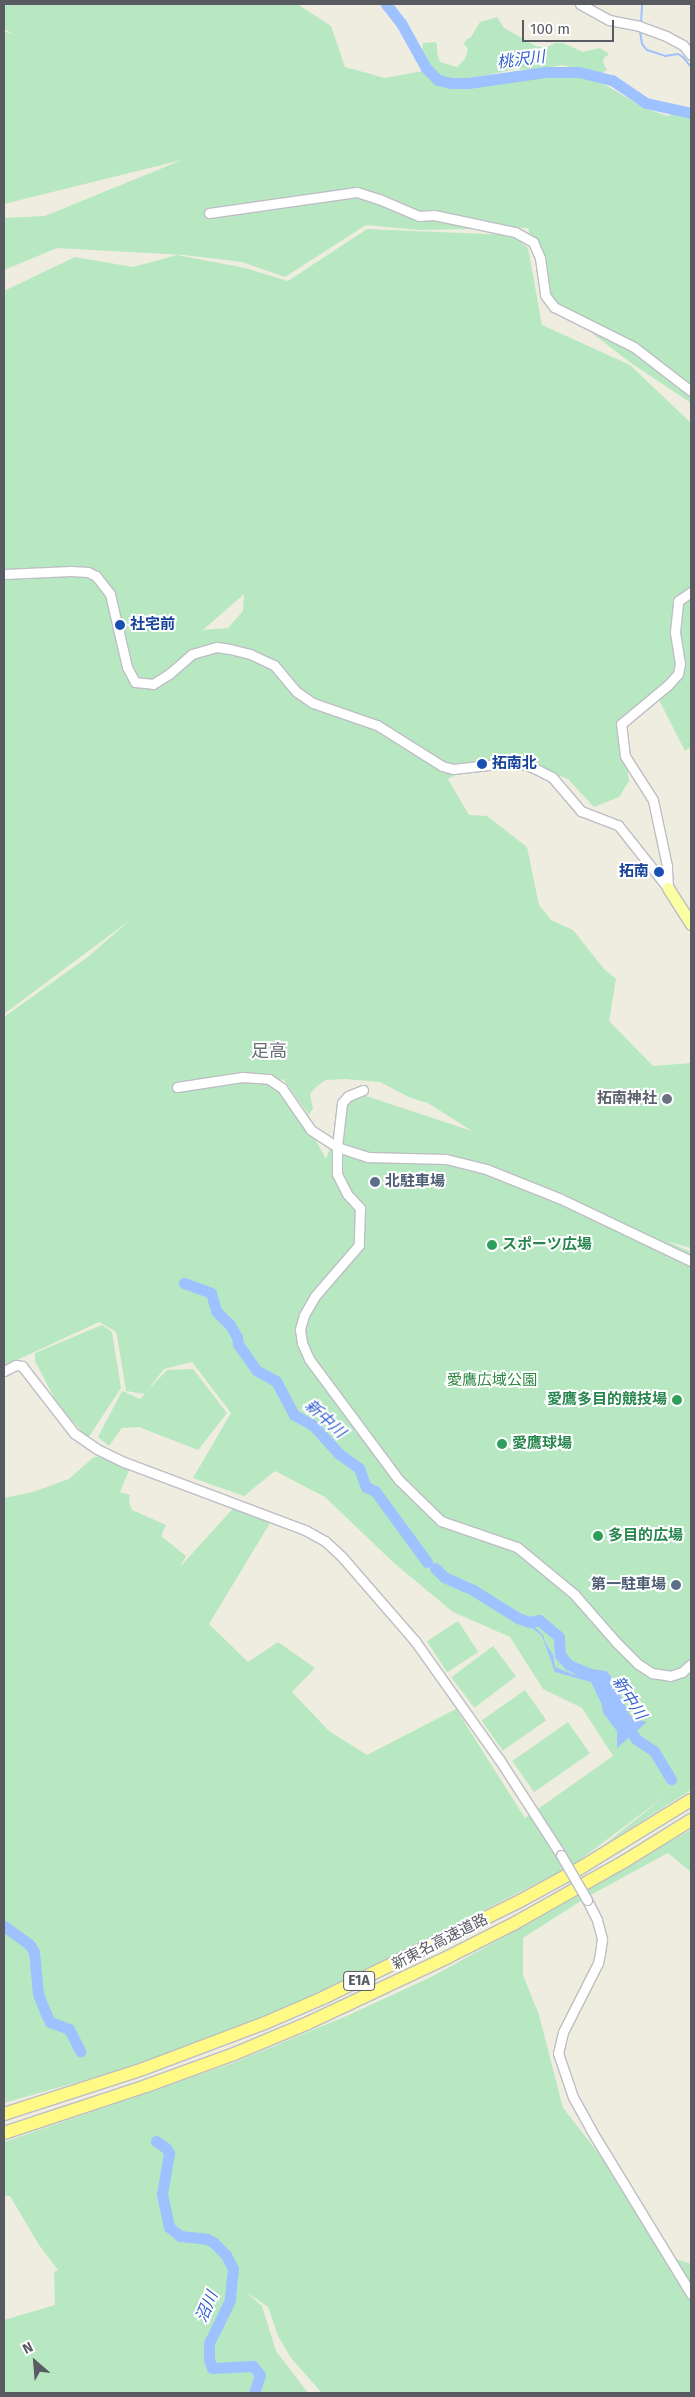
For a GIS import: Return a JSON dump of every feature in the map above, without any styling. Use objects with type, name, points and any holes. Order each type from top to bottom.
[{"type":"highway","name":"新東名高速道路","points":[[4,2114],[143,2069],[265,2023],[323,1998],[520,1901],[582,1867],[691,1800]]},
{"type":"highway","name":"新東名高速道路","points":[[4,2133],[155,2083],[234,2054],[316,2019],[515,1923],[625,1861],[691,1820]]},
{"type":"main road","points":[[668,888],[691,924]]},
{"type":"street","points":[[580,4],[609,20],[642,26],[683,45],[691,55]]},
{"type":"street","points":[[209,213],[357,192],[380,199],[419,216],[434,215],[515,232],[533,242],[540,258],[546,295],[554,307],[634,347],[691,391]]},
{"type":"street","points":[[4,574],[88,572],[96,576],[110,594],[127,667],[135,682],[153,684],[169,674],[192,654],[217,648],[230,649],[250,654],[274,665],[297,692],[313,703],[377,725],[442,766],[453,769],[516,762],[534,768],[552,777],[580,811],[618,825],[668,888]]},
{"type":"street","points":[[668,888],[667,866],[652,800],[626,756],[621,724],[678,674],[680,664],[674,632],[678,601],[691,592]]},
{"type":"street","points":[[177,1087],[242,1077],[269,1078],[282,1088],[310,1130],[337,1147],[367,1157],[446,1159],[486,1169],[559,1198],[691,1261]]},
{"type":"street","points":[[363,1090],[348,1096],[342,1104],[337,1147],[337,1174],[347,1194],[360,1208],[359,1244],[315,1296],[304,1315],[300,1329],[302,1343],[309,1359],[399,1480],[441,1521],[517,1547],[574,1594],[616,1642],[638,1664],[652,1673],[670,1676],[682,1672],[691,1664]]},
{"type":"street","points":[[4,1371],[16,1365],[22,1366],[74,1433],[96,1450],[305,1530],[324,1541],[343,1558],[414,1641],[499,1759],[561,1855],[597,1920],[602,1939],[598,1963],[563,2032],[558,2053],[573,2097],[591,2130],[691,2294]]},
{"type":"green space","points":[[4,4],[297,4],[331,26],[345,67],[385,78],[428,70],[448,85],[540,72],[588,77],[644,108],[667,116],[674,114],[691,118],[691,403],[631,363],[549,300],[528,228],[419,230],[366,225],[285,277],[242,262],[184,255],[57,248],[4,270],[4,218],[45,216],[182,160],[4,204],[4,31],[15,35],[4,29]]},
{"type":"green space","points":[[497,17],[504,28],[536,46],[545,48],[555,43],[563,43],[583,52],[600,48],[609,54],[604,58],[603,62],[607,70],[600,74],[562,65],[534,70],[514,69],[471,79],[448,79],[441,77],[424,60],[423,43],[434,42],[437,44],[440,62],[457,67],[465,59],[468,49],[464,44],[466,40],[471,37],[480,22]]},
{"type":"green space","name":"愛鷹広域公園","points":[[367,229],[512,235],[528,248],[542,325],[630,365],[691,423],[691,747],[685,751],[658,698],[621,728],[629,781],[619,797],[594,807],[568,779],[523,762],[487,765],[460,773],[448,779],[469,815],[487,816],[527,847],[539,905],[551,920],[573,930],[604,969],[616,979],[609,1021],[653,1066],[691,1063],[691,1248],[666,1241],[691,1252],[691,1790],[604,1845],[669,1793],[569,1868],[582,1890],[691,1830],[691,1872],[668,1853],[587,1897],[523,1938],[523,1975],[539,2015],[563,2108],[633,2197],[674,2258],[691,2264],[691,2393],[322,2393],[291,2358],[278,2336],[268,2307],[245,2291],[262,2306],[276,2351],[308,2393],[4,2393],[4,2320],[55,2305],[54,2272],[58,2270],[39,2245],[10,2196],[4,2196],[4,2142],[233,2063],[349,2015],[433,1976],[576,1897],[564,1872],[557,1873],[349,1979],[243,2025],[152,2061],[4,2103],[4,1498],[33,1492],[69,1479],[94,1457],[106,1456],[130,1468],[120,1492],[130,1495],[129,1502],[132,1510],[166,1525],[161,1536],[186,1556],[180,1567],[237,1504],[273,1518],[209,1624],[248,1662],[278,1642],[315,1668],[292,1692],[329,1731],[367,1755],[456,1709],[525,1818],[613,1756],[582,1708],[543,1689],[510,1637],[453,1612],[394,1563],[325,1497],[275,1471],[244,1496],[193,1478],[231,1413],[192,1362],[164,1369],[147,1391],[167,1370],[193,1369],[227,1413],[198,1450],[139,1427],[122,1428],[109,1446],[98,1437],[122,1391],[140,1399],[145,1394],[126,1391],[117,1335],[115,1331],[99,1322],[4,1366],[4,1017],[89,956],[130,920],[4,1014],[4,291],[75,257],[133,267],[177,255],[245,268],[288,281]],"holes":[[[244,594],[243,611],[228,628],[203,630]],[[283,1079],[309,1115],[313,1108],[310,1094],[326,1080],[345,1079],[380,1082],[411,1098],[428,1103],[472,1131],[360,1094],[346,1106],[326,1159],[314,1137],[275,1082]]]},
{"type":"green space","points":[[102,1325],[112,1332],[121,1388],[88,1438],[58,1405],[35,1361],[35,1353]]},
{"type":"green space","points":[[458,1621],[478,1652],[447,1672],[427,1641]]},
{"type":"green space","points":[[493,1646],[516,1676],[474,1708],[451,1677]]},
{"type":"green space","points":[[525,1690],[546,1720],[503,1751],[482,1720]]},
{"type":"green space","points":[[568,1722],[590,1753],[534,1792],[512,1761]]},
{"type":"water","points":[[523,1620],[529,1621],[544,1636],[544,1640],[553,1655],[555,1667],[575,1675],[578,1667],[606,1671],[611,1676],[629,1714],[634,1719],[647,1722],[617,1748],[617,1731],[603,1713],[602,1705],[591,1682],[555,1672],[542,1636]]},
{"type":"waterway","name":"桃沢川","points":[[386,4],[401,23],[426,68],[438,80],[451,83],[468,83],[545,72],[579,72],[612,80],[646,103],[691,113]]},
{"type":"waterway","points":[[641,24],[642,4]]},
{"type":"waterway","points":[[640,31],[642,44],[647,50],[665,56],[678,54],[691,67]]},
{"type":"waterway","name":"新中川","points":[[184,1283],[211,1293],[216,1311],[230,1325],[237,1337],[238,1344],[256,1370],[276,1381],[294,1415],[313,1425],[338,1453],[359,1468],[366,1487],[375,1491],[427,1562]]},
{"type":"waterway","name":"新中川","points":[[435,1568],[444,1577],[473,1590],[518,1618],[529,1622],[539,1620],[559,1637],[560,1655],[569,1665],[590,1674]]},
{"type":"waterway","name":"新中川","points":[[625,1722],[636,1739],[654,1751],[671,1779]]},
{"type":"waterway","name":"沼川","points":[[4,1926],[30,1945],[34,1952],[38,1994],[46,2014],[50,2022],[69,2029],[80,2051]]},
{"type":"waterway","name":"沼川","points":[[156,2141],[166,2148],[169,2153],[162,2194],[169,2227],[180,2236],[207,2239],[213,2242],[226,2255],[233,2269],[230,2300],[209,2343],[209,2359],[212,2368],[253,2366],[260,2375],[254,2393]]},
{"type":"place","name":"社宅前","points":[[120,625]]},
{"type":"place","name":"拓南北","points":[[482,764]]},
{"type":"place","name":"拓南","points":[[659,872]]},
{"type":"place","name":"拓南神社","points":[[667,1099]]},
{"type":"place","name":"北駐車場","points":[[375,1182]]},
{"type":"place","name":"スポーツ広場","points":[[492,1245]]},
{"type":"place","name":"愛鷹多目的競技場","points":[[677,1400]]},
{"type":"place","name":"愛鷹球場","points":[[502,1444]]},
{"type":"place","name":"多目的広場","points":[[598,1536]]},
{"type":"place","name":"第一駐車場","points":[[676,1585]]},
{"type":"district","name":"足高","points":[[269,1051]]}]
